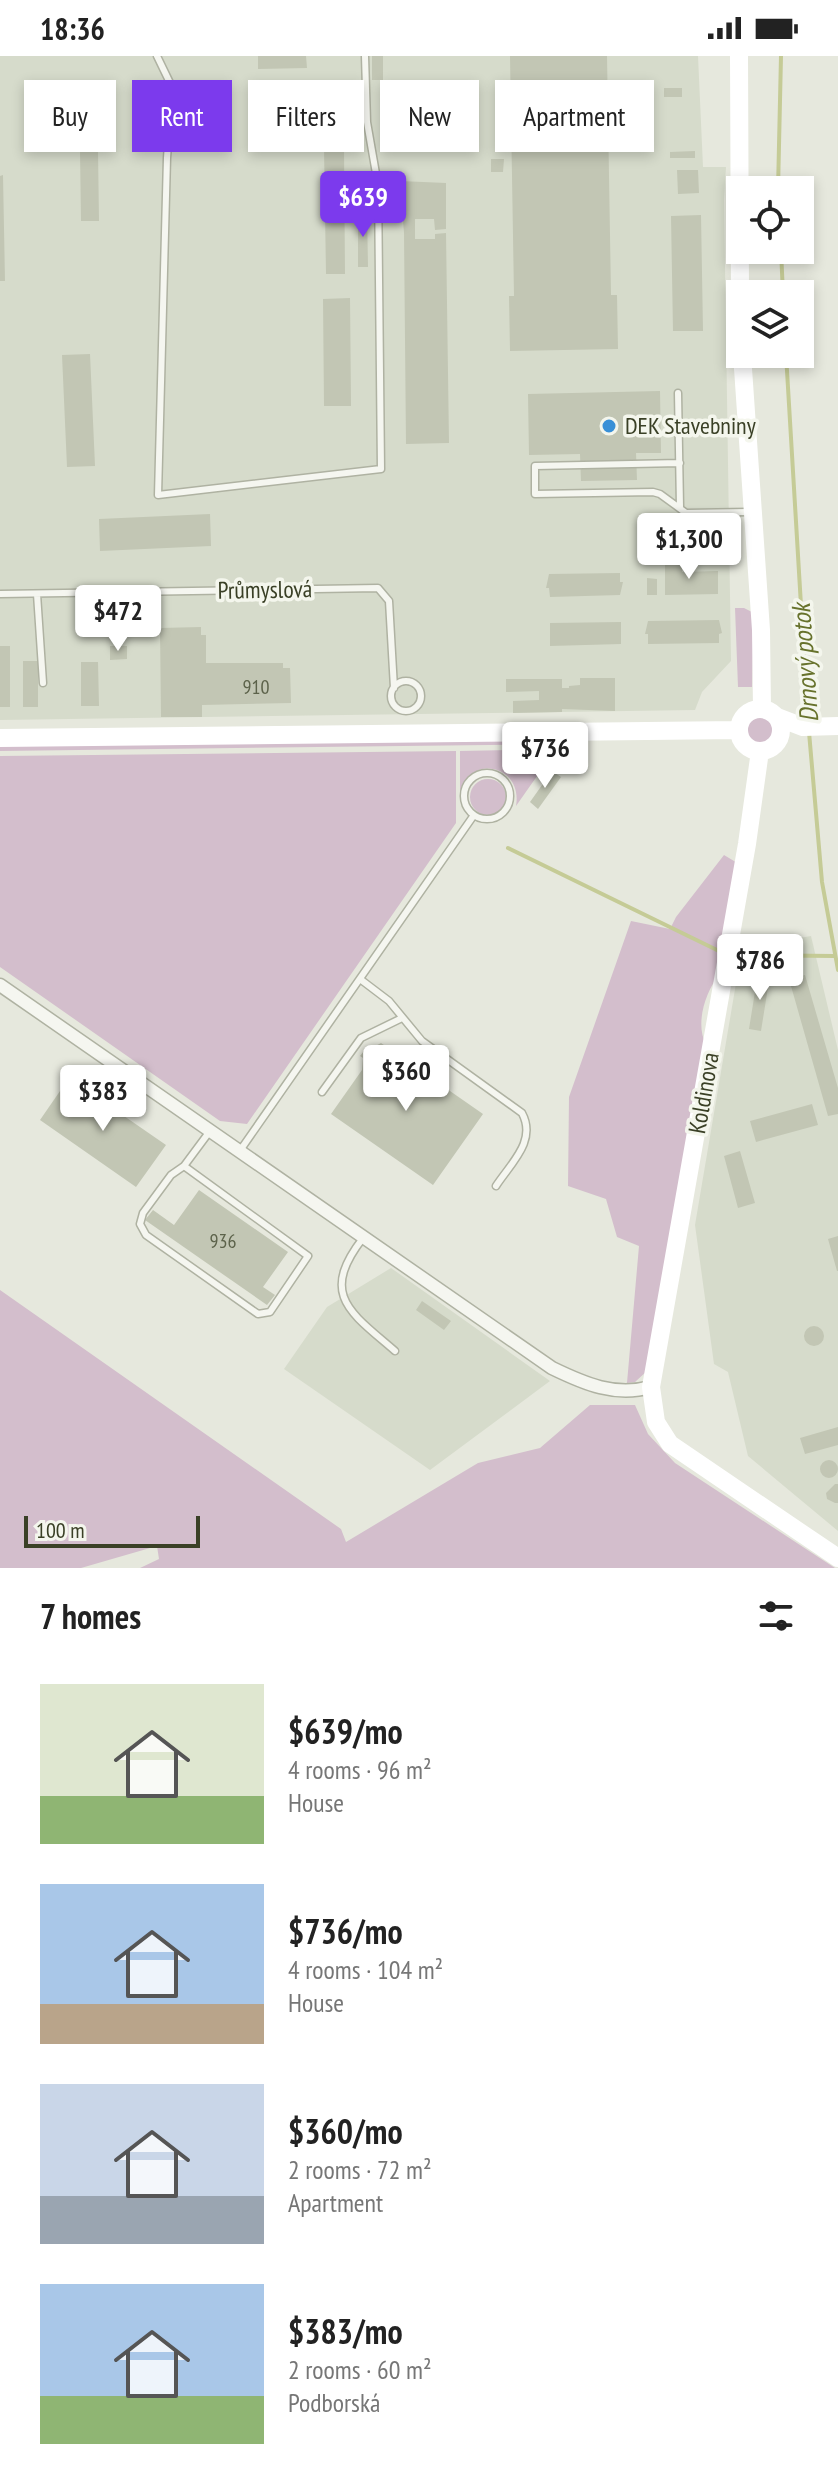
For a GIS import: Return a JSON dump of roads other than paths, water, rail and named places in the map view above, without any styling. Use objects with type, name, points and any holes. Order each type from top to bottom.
[{"type":"main road","points":[[739,56],[740,280]]},
{"type":"main road","points":[[743,368],[769,713],[781,727],[794,730],[836,726]]},
{"type":"main road","points":[[769,713],[743,717],[739,730],[747,747],[768,750],[794,730]]},
{"type":"main road","points":[[0,738],[739,730]]},
{"type":"main road","name":"Koldinova","points":[[651,1387],[747,844],[760,751]]},
{"type":"main road","points":[[651,1387],[656,1422],[670,1444],[838,1558]]},
{"type":"street","points":[[0,985],[552,1368],[589,1386],[630,1393],[651,1387]]},
{"type":"lane","points":[[157,56],[172,87],[167,158],[158,495],[381,469],[378,185],[367,122],[365,56]]},
{"type":"lane","points":[[678,393],[680,507]]},
{"type":"lane","points":[[680,463],[535,466],[535,494],[653,492],[686,513],[753,512]]},
{"type":"lane","name":"Průmyslová","points":[[0,594],[378,588],[389,601],[394,688]]},
{"type":"lane","points":[[37,594],[43,683]]},
{"type":"lane","points":[[401,682],[411,682],[420,693],[419,703],[407,711],[398,709],[391,697],[394,688],[401,682]]},
{"type":"lane","points":[[485,773],[501,777],[510,791],[510,799],[503,813],[489,820],[474,815],[465,802],[466,787],[471,780],[485,773]]},
{"type":"lane","points":[[239,1152],[474,815]]},
{"type":"lane","points":[[360,979],[389,1001],[422,1041],[522,1113],[527,1122],[528,1139],[496,1186]]},
{"type":"lane","points":[[322,1092],[361,1038],[402,1018]]},
{"type":"lane","points":[[184,1166],[308,1256],[270,1312],[258,1314],[142,1230],[143,1213],[210,1131]]},
{"type":"lane","points":[[363,1238],[343,1268],[340,1282],[342,1293],[356,1314],[395,1351]]},
{"type":"waterway","name":"Drnový potok","points":[[778,176],[781,56]]},
{"type":"waterway","name":"Drnový potok","points":[[782,264],[782,280]]},
{"type":"waterway","name":"Drnový potok","points":[[787,368],[808,723]]},
{"type":"waterway","name":"Drnový potok","points":[[809,732],[822,882],[838,970]]},
{"type":"waterway","points":[[508,848],[721,952]]},
{"type":"waterway","points":[[737,955],[834,956]]},
{"type":"place","name":"DEK Stavebniny","points":[[609,426]]}]
